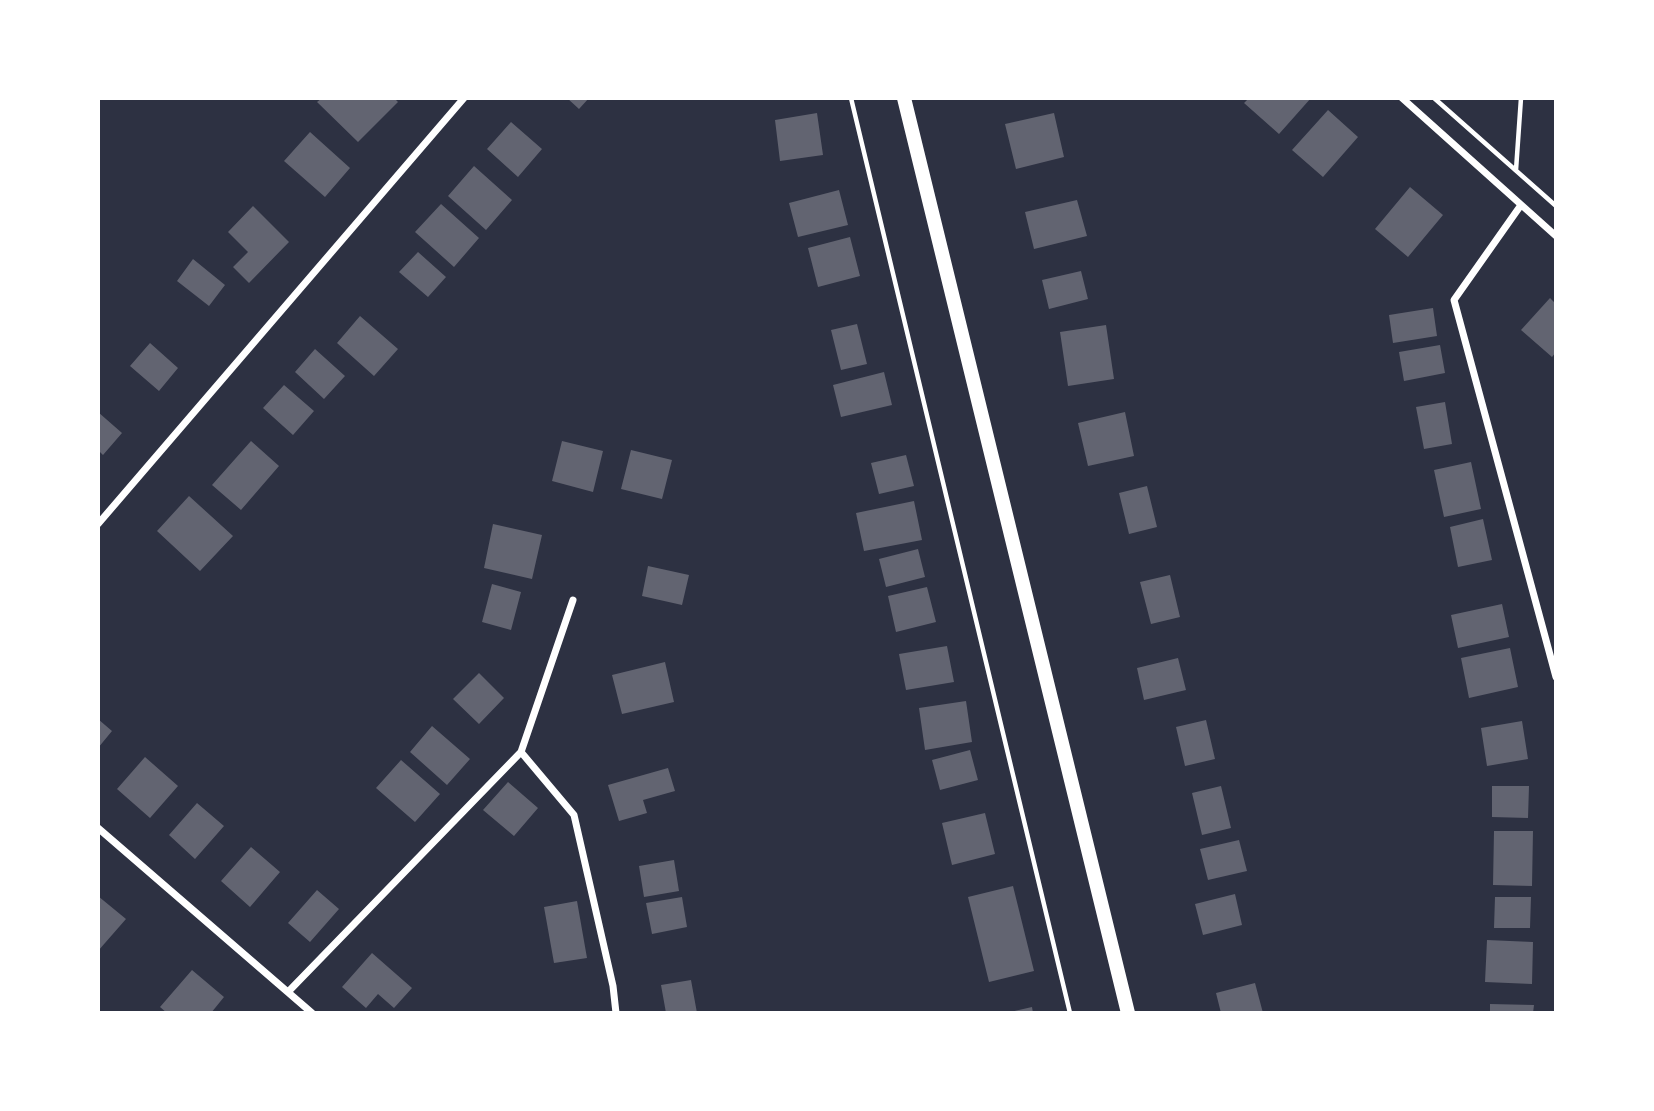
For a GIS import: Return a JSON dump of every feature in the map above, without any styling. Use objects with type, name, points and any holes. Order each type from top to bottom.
[{"type":"main road","points":[[904,98],[1128,1013]]},
{"type":"street","points":[[98,524],[464,98]]},
{"type":"street","points":[[1402,98],[1556,236]]},
{"type":"street","points":[[1521,205],[1454,300],[1556,677]]},
{"type":"street","points":[[288,992],[521,752],[573,600]]},
{"type":"street","points":[[521,752],[574,815],[613,986],[616,1013]]},
{"type":"street","points":[[98,828],[312,1013]]},
{"type":"path","points":[[851,98],[1070,1013]]},
{"type":"path","points":[[1434,98],[1556,206]]},
{"type":"path","points":[[1516,172],[1521,98]]},
{"type":"building","points":[[322,98],[394,98],[398,102],[358,142],[317,102]]},
{"type":"building","points":[[567,98],[589,98],[579,109]]},
{"type":"building","points":[[1249,98],[1311,98],[1279,134],[1244,103]]},
{"type":"building","points":[[1328,110],[1358,137],[1323,177],[1292,150]]},
{"type":"building","points":[[817,113],[823,155],[780,161],[775,120]]},
{"type":"building","points":[[1054,113],[1064,157],[1016,169],[1005,124]]},
{"type":"building","points":[[511,122],[542,149],[518,177],[487,149]]},
{"type":"building","points":[[310,132],[350,168],[325,197],[284,161]]},
{"type":"building","points":[[474,166],[512,200],[486,230],[448,196]]},
{"type":"building","points":[[1410,187],[1443,215],[1408,257],[1375,229]]},
{"type":"building","points":[[839,190],[848,225],[798,237],[789,203]]},
{"type":"building","points":[[1077,200],[1087,236],[1034,249],[1025,212]]},
{"type":"building","points":[[441,204],[479,238],[454,267],[415,232]]},
{"type":"building","points":[[253,206],[289,242],[249,283],[233,267],[248,252],[228,232]]},
{"type":"building","points":[[850,237],[860,276],[818,287],[808,248]]},
{"type":"building","points":[[418,252],[446,277],[428,297],[399,272]]},
{"type":"building","points":[[193,259],[225,285],[209,306],[177,281]]},
{"type":"building","points":[[1081,271],[1088,299],[1049,309],[1042,280]]},
{"type":"building","points":[[1550,298],[1556,304],[1556,352],[1552,357],[1521,330]]},
{"type":"building","points":[[1433,308],[1437,336],[1393,343],[1389,315]]},
{"type":"building","points":[[360,316],[398,349],[374,376],[337,343]]},
{"type":"building","points":[[857,324],[867,364],[841,370],[831,330]]},
{"type":"building","points":[[1106,325],[1114,379],[1068,386],[1060,332]]},
{"type":"building","points":[[150,343],[178,368],[159,391],[130,366]]},
{"type":"building","points":[[1440,345],[1445,373],[1404,381],[1399,352]]},
{"type":"building","points":[[315,349],[345,376],[324,399],[295,372]]},
{"type":"building","points":[[884,372],[892,405],[841,417],[833,385]]},
{"type":"building","points":[[284,385],[314,411],[293,435],[263,408]]},
{"type":"building","points":[[1445,402],[1452,444],[1424,449],[1416,407]]},
{"type":"building","points":[[98,412],[122,433],[103,455],[98,450]]},
{"type":"building","points":[[1125,412],[1134,456],[1088,466],[1078,423]]},
{"type":"building","points":[[251,441],[279,466],[241,510],[212,485]]},
{"type":"building","points":[[562,441],[603,451],[593,492],[552,481]]},
{"type":"building","points":[[631,450],[672,460],[662,499],[621,489]]},
{"type":"building","points":[[906,455],[914,486],[879,494],[871,463]]},
{"type":"building","points":[[1471,462],[1481,509],[1444,517],[1434,470]]},
{"type":"building","points":[[1147,486],[1157,527],[1129,534],[1119,493]]},
{"type":"building","points":[[189,496],[233,536],[200,571],[157,531]]},
{"type":"building","points":[[914,501],[922,540],[864,551],[856,513]]},
{"type":"building","points":[[1483,519],[1492,560],[1458,567],[1450,527]]},
{"type":"building","points":[[493,524],[542,535],[532,579],[484,568]]},
{"type":"building","points":[[918,549],[925,577],[886,587],[879,559]]},
{"type":"building","points":[[648,566],[689,575],[682,605],[642,596]]},
{"type":"building","points":[[1170,575],[1180,617],[1151,624],[1140,582]]},
{"type":"building","points":[[492,584],[521,592],[511,630],[482,622]]},
{"type":"building","points":[[927,587],[936,622],[896,632],[888,596]]},
{"type":"building","points":[[1502,604],[1509,637],[1458,648],[1451,615]]},
{"type":"building","points":[[947,646],[954,682],[906,690],[899,654]]},
{"type":"building","points":[[1510,648],[1518,687],[1469,698],[1461,658]]},
{"type":"building","points":[[1178,658],[1186,690],[1144,700],[1137,668]]},
{"type":"building","points":[[665,662],[674,702],[622,714],[612,675]]},
{"type":"building","points":[[479,673],[504,698],[479,724],[453,699]]},
{"type":"building","points":[[966,701],[972,742],[925,750],[919,708]]},
{"type":"building","points":[[98,719],[112,731],[98,748]]},
{"type":"building","points":[[1206,720],[1215,759],[1185,766],[1176,727]]},
{"type":"building","points":[[1522,721],[1528,759],[1487,766],[1481,728]]},
{"type":"building","points":[[432,726],[470,759],[447,785],[410,752]]},
{"type":"building","points":[[970,750],[978,780],[940,790],[932,760]]},
{"type":"building","points":[[145,757],[178,786],[150,818],[117,789]]},
{"type":"building","points":[[401,760],[440,794],[415,822],[376,788]]},
{"type":"building","points":[[668,768],[675,791],[643,800],[647,813],[619,821],[608,785]]},
{"type":"building","points":[[508,782],[538,808],[514,836],[483,810]]},
{"type":"building","points":[[1221,786],[1231,828],[1202,835],[1192,793]]},
{"type":"building","points":[[1492,786],[1529,786],[1528,818],[1492,817]]},
{"type":"building","points":[[197,803],[224,826],[195,859],[169,835]]},
{"type":"building","points":[[985,813],[995,854],[952,865],[942,823]]},
{"type":"building","points":[[1494,831],[1533,831],[1532,886],[1493,885]]},
{"type":"building","points":[[1239,840],[1247,871],[1208,880],[1200,849]]},
{"type":"building","points":[[251,847],[280,872],[250,907],[221,881]]},
{"type":"building","points":[[674,860],[679,891],[644,897],[639,866]]},
{"type":"building","points":[[1013,886],[1034,971],[989,982],[968,897]]},
{"type":"building","points":[[317,890],[339,909],[310,942],[288,923]]},
{"type":"building","points":[[1235,894],[1242,925],[1203,935],[1195,904]]},
{"type":"building","points":[[98,896],[126,919],[98,951]]},
{"type":"building","points":[[682,897],[687,927],[652,934],[646,903]]},
{"type":"building","points":[[1495,897],[1531,897],[1530,928],[1494,928]]},
{"type":"building","points":[[577,901],[587,958],[554,963],[544,907]]},
{"type":"building","points":[[1487,940],[1533,942],[1532,984],[1485,982]]},
{"type":"building","points":[[372,953],[412,988],[394,1008],[378,994],[366,1008],[342,987]]},
{"type":"building","points":[[192,970],[224,997],[211,1013],[167,1013],[160,1007]]},
{"type":"building","points":[[691,980],[697,1013],[666,1013],[661,985]]},
{"type":"building","points":[[1255,983],[1263,1013],[1221,1013],[1216,993]]},
{"type":"building","points":[[1490,1004],[1534,1005],[1533,1013],[1490,1013]]},
{"type":"building","points":[[1032,1007],[1033,1013],[1010,1013],[1010,1012]]}]
